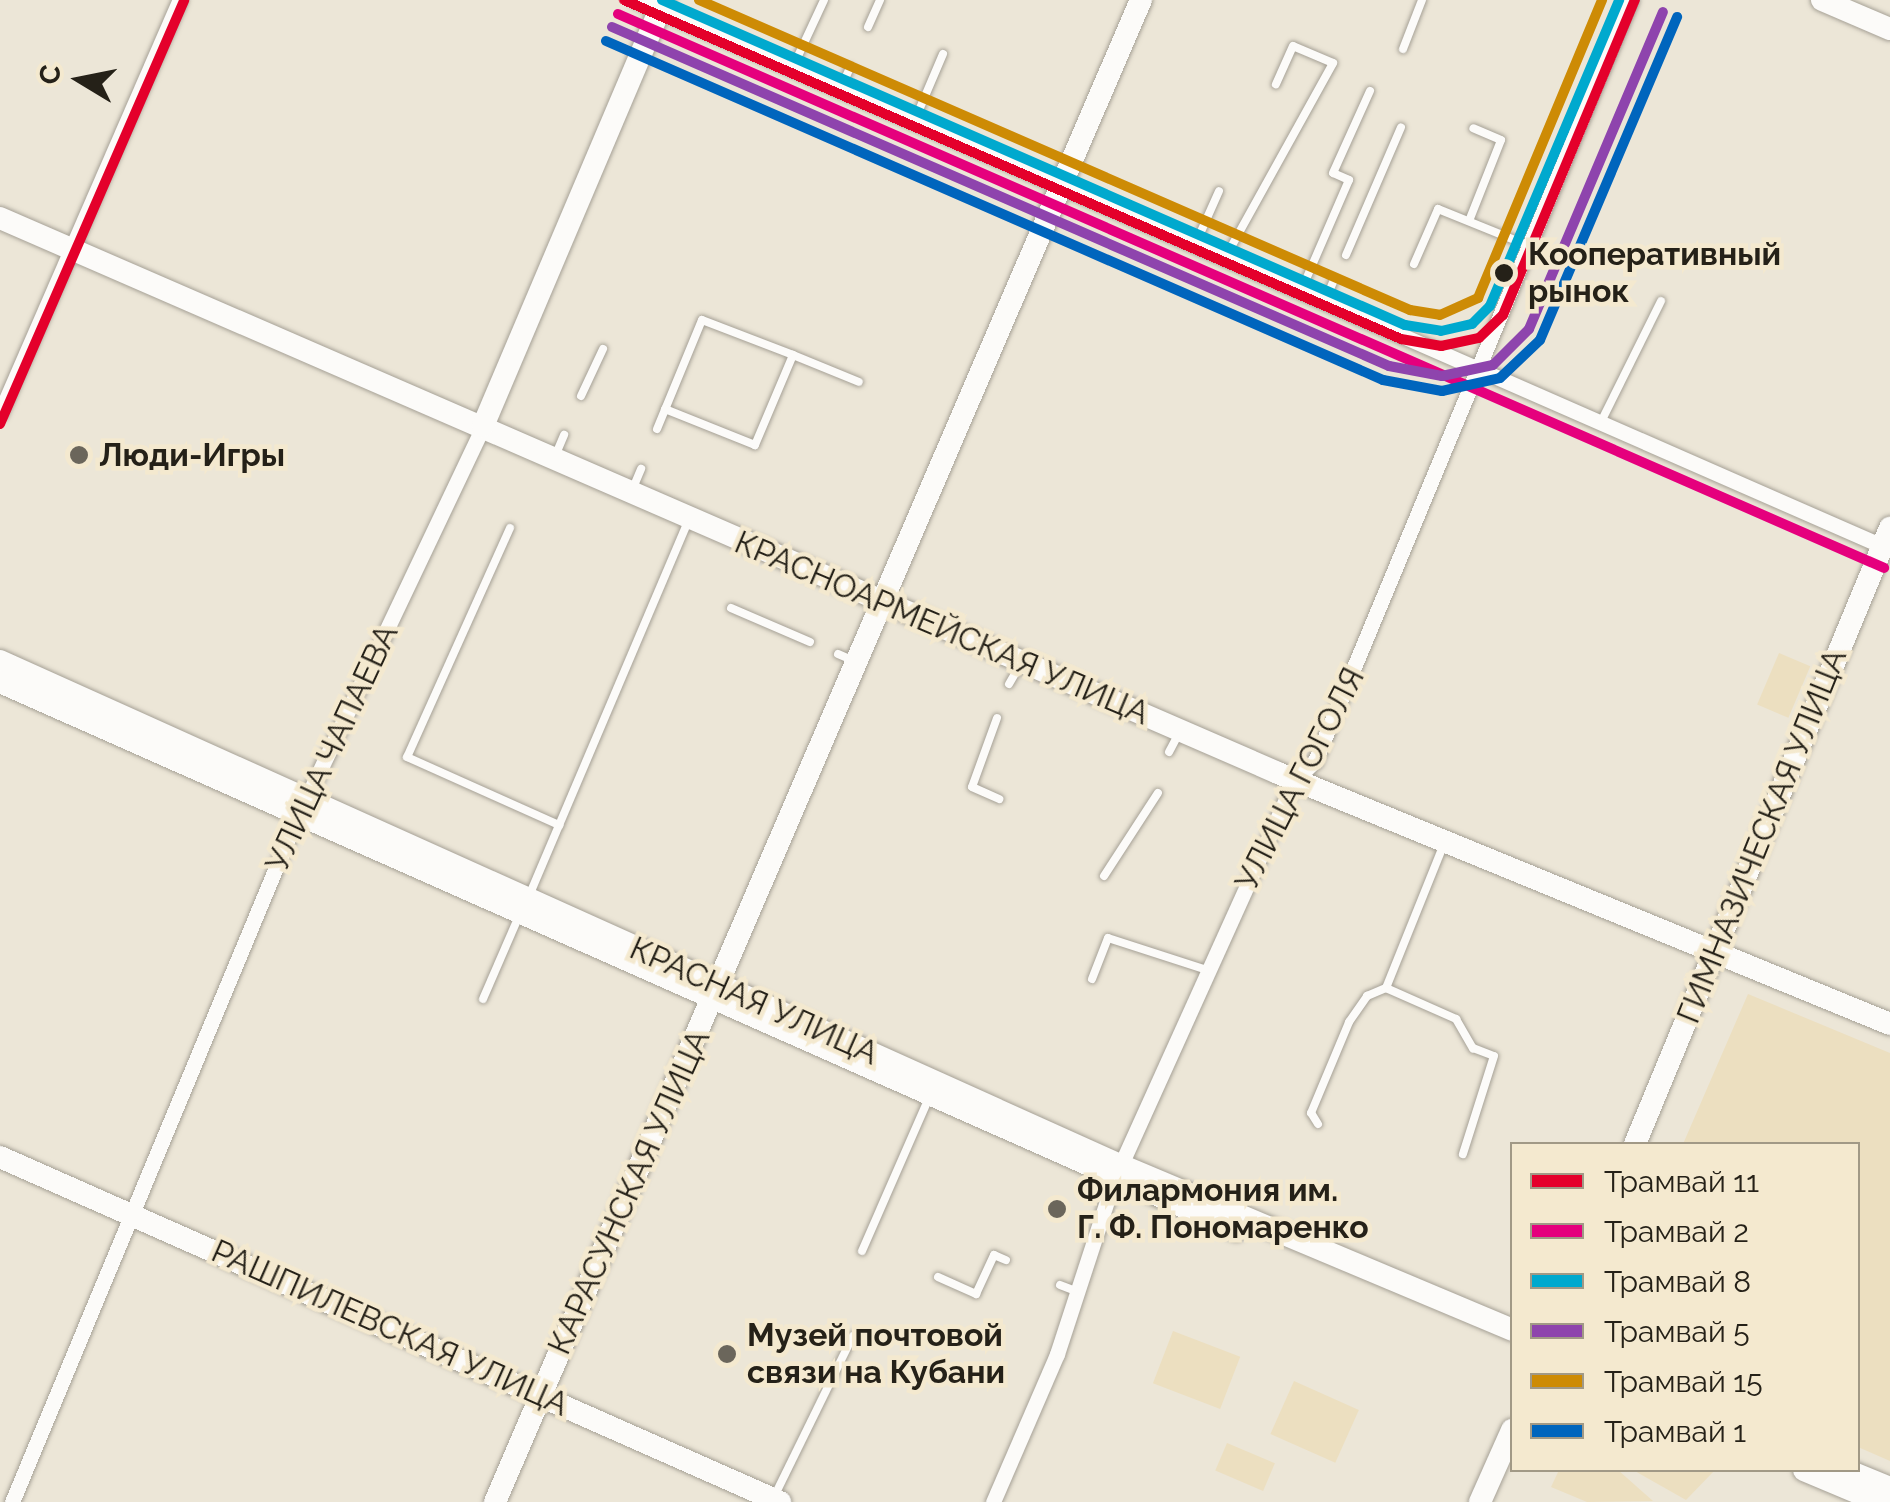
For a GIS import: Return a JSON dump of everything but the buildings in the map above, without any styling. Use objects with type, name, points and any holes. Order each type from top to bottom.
[{"type":"street","points":[[0,413],[180,0]]},
{"type":"street","points":[[636,0],[662,5],[792,69],[1058,186],[1600,422],[1887,541]]},
{"type":"street","name":"КАРАСУНСКАЯ УЛИЦА","points":[[495,1502],[717,994],[845,657],[876,601],[1141,0]]},
{"type":"street","name":"УЛИЦА ГОГОЛЯ","points":[[993,1502],[1062,1334],[1067,1287],[1295,780],[1323,744],[1474,393],[1476,367],[1631,0]]},
{"type":"street","points":[[1822,0],[1890,28]]},
{"type":"street","name":"УЛИЦА ЧАПАЕВА","points":[[12,1502],[137,1213],[301,808],[483,426],[662,5]]},
{"type":"street","name":"КРАСНОАРМЕЙСКАЯ УЛИЦА","points":[[0,218],[1020,663],[1174,741],[1295,780],[1890,1024]]},
{"type":"street","name":"ГИМНАЗИЧЕСКАЯ УЛИЦА","points":[[1635,1142],[1887,541]]},
{"type":"street","name":"КРАСНАЯ УЛИЦА","points":[[0,661],[301,808]]},
{"type":"street","name":"КРАСНАЯ УЛИЦА","points":[[0,682],[301,808],[1117,1173],[1510,1343]]},
{"type":"street","name":"КРАСНАЯ УЛИЦА","points":[[717,994],[929,1098],[1510,1329]]},
{"type":"street","name":"РАШПИЛЕВСКАЯ УЛИЦА","points":[[0,1157],[137,1213],[776,1501]]},
{"type":"street","points":[[1480,1502],[1510,1434]]},
{"type":"street","points":[[1809,1472],[1880,1502]]},
{"type":"street","points":[[1851,1472],[1890,1488]]},
{"type":"lane","points":[[792,69],[824,0]]},
{"type":"lane","points":[[868,26],[880,0]]},
{"type":"lane","points":[[1403,49],[1422,0]]},
{"type":"lane","points":[[1225,258],[1332,64],[1293,46],[1276,84]]},
{"type":"lane","points":[[914,122],[943,54]]},
{"type":"lane","points":[[840,90],[850,68]]},
{"type":"lane","points":[[1301,291],[1349,180],[1332,173],[1370,91]]},
{"type":"lane","points":[[1346,255],[1402,127]]},
{"type":"lane","points":[[1468,221],[1501,140],[1474,128]]},
{"type":"lane","points":[[1195,245],[1219,191]]},
{"type":"lane","points":[[1414,264],[1438,208],[1527,245]]},
{"type":"lane","points":[[1325,301],[1334,282]]},
{"type":"lane","points":[[1600,422],[1660,301]]},
{"type":"lane","points":[[657,428],[702,320],[859,382]]},
{"type":"lane","points":[[581,396],[602,349]]},
{"type":"lane","points":[[665,409],[755,444],[794,356]]},
{"type":"lane","points":[[554,458],[564,435]]},
{"type":"lane","points":[[631,492],[640,468]]},
{"type":"lane","points":[[483,999],[690,518]]},
{"type":"lane","points":[[510,528],[407,757],[559,825]]},
{"type":"lane","points":[[730,608],[810,642]]},
{"type":"lane","points":[[1009,684],[1020,663]]},
{"type":"lane","points":[[996,718],[972,787],[999,799]]},
{"type":"lane","points":[[1104,876],[1158,793]]},
{"type":"lane","points":[[1386,988],[1445,840]]},
{"type":"lane","points":[[1092,979],[1108,938],[1207,970]]},
{"type":"lane","points":[[1318,1124],[1311,1113],[1349,1022],[1366,996],[1386,988],[1456,1019],[1473,1048],[1494,1056],[1462,1154]]},
{"type":"lane","points":[[862,1251],[929,1098]]},
{"type":"lane","points":[[938,1277],[976,1294],[994,1255],[1006,1260]]},
{"type":"lane","points":[[776,1501],[853,1336]]},
{"type":"shaded area","points":[[1779,653],[1810,666],[1788,718],[1757,705]]},
{"type":"shaded area","points":[[1748,994],[1890,1053],[1890,1461],[1860,1448],[1860,1142],[1684,1142]]},
{"type":"shaded area","points":[[1173,1331],[1240,1357],[1220,1409],[1153,1383]]},
{"type":"shaded area","points":[[1294,1381],[1359,1410],[1335,1463],[1270,1434]]},
{"type":"shaded area","points":[[1227,1443],[1275,1463],[1263,1491],[1215,1471]]},
{"type":"shaded area","points":[[1558,1472],[1620,1472],[1653,1501],[1587,1502],[1551,1487]]},
{"type":"shaded area","points":[[1637,1472],[1713,1472],[1686,1500]]},
{"type":"tram line","name":"11","points":[[0,424],[184,0]]},
{"type":"tram line","name":"11","points":[[624,0],[1401,339],[1441,346],[1479,338],[1503,315],[1635,0]]},
{"type":"tram line","name":"8","points":[[662,0],[1405,325],[1441,331],[1472,324],[1490,306],[1619,0]]},
{"type":"tram line","name":"15","points":[[699,0],[1410,310],[1440,315],[1478,298],[1602,0]]},
{"type":"tram line","name":"5","points":[[612,27],[1389,366],[1442,376],[1493,365],[1529,329],[1663,12]]},
{"type":"tram line","name":"2","points":[[618,14],[1884,568]]},
{"type":"tram line","name":"1","points":[[606,41],[1383,380],[1442,391],[1500,378],[1540,340],[1677,17]]},
{"type":"place","name":"Кооперативный рынок","points":[[1504,273]]},
{"type":"place","name":"Люди-Игры","points":[[79,455]]},
{"type":"place","name":"Филармония им. Г. Ф. Пономаренко","points":[[1057,1209]]},
{"type":"place","name":"Музей почтовой связи на Кубани","points":[[727,1354]]}]
